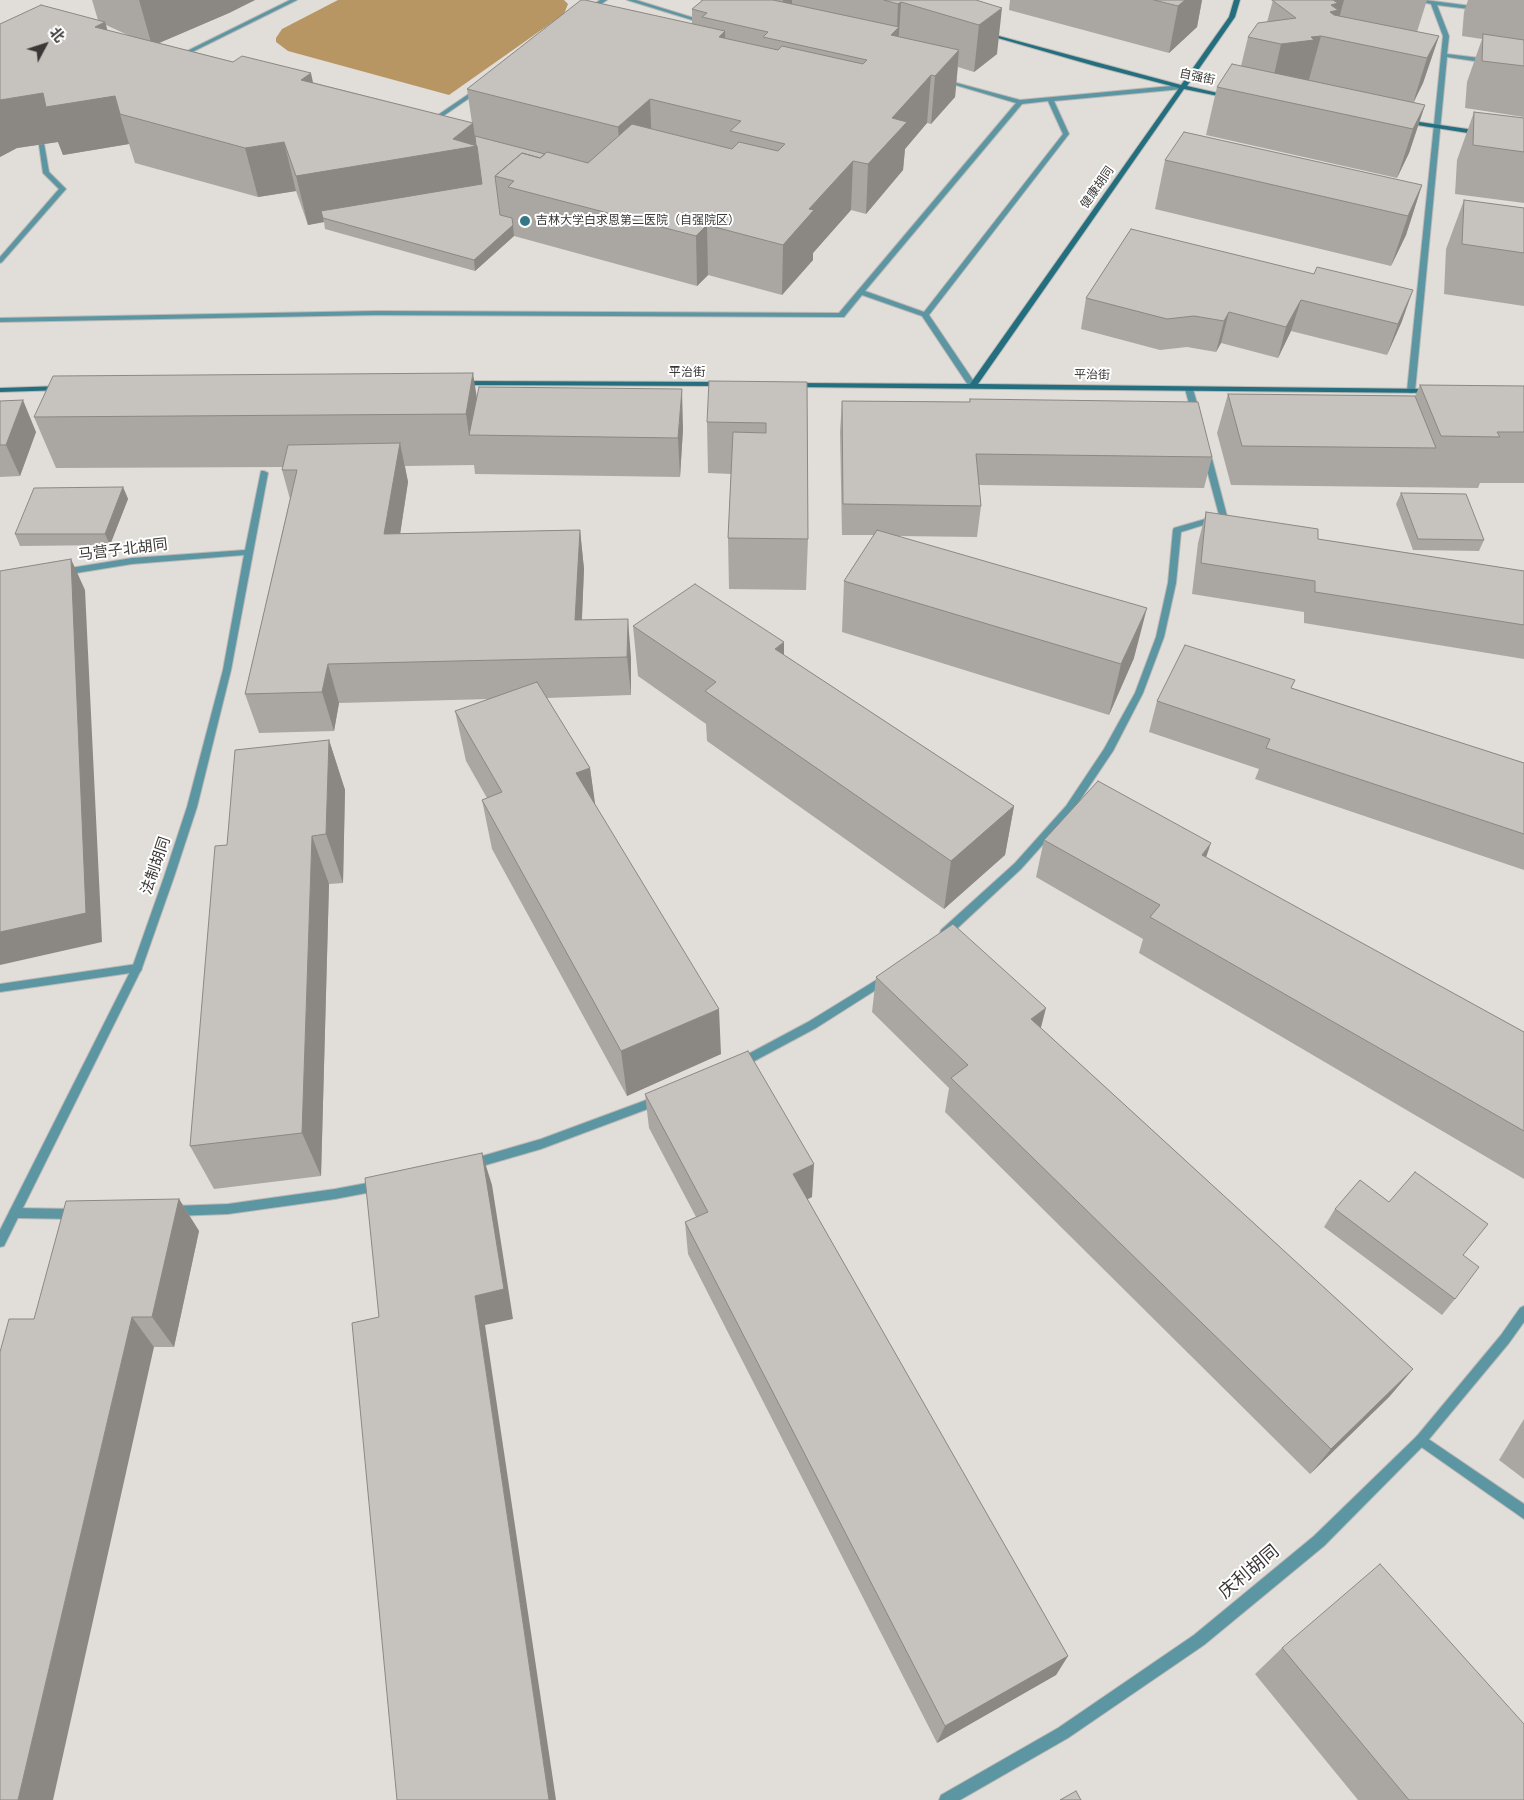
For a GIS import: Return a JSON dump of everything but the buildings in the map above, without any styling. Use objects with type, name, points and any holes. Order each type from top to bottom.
[{"type":"street","points":[[176,58],[294,0]]},
{"type":"street","points":[[580,17],[604,0]]},
{"type":"street","points":[[630,0],[707,23]]},
{"type":"street","name":"健康胡同","points":[[973,386],[1232,18],[1237,0]]},
{"type":"street","points":[[1415,0],[1488,9]]},
{"type":"street","points":[[1411,391],[1446,36],[1433,3]]},
{"type":"street","name":"自强街","points":[[976,30],[1097,65],[1234,98]]},
{"type":"street","points":[[1444,55],[1498,62]]},
{"type":"street","points":[[168,58],[186,60]]},
{"type":"street","points":[[935,77],[1020,102],[1182,87]]},
{"type":"street","points":[[423,120],[432,123],[487,84]]},
{"type":"street","points":[[925,315],[1066,134],[1051,100]]},
{"type":"street","points":[[0,320],[376,313],[841,315],[1020,102]]},
{"type":"street","points":[[1399,122],[1486,133]]},
{"type":"street","points":[[0,261],[63,189],[46,173],[38,124]]},
{"type":"street","points":[[861,292],[925,315],[973,386]]},
{"type":"street","name":"平治街","points":[[451,383],[729,384]]},
{"type":"street","name":"平治街","points":[[787,385],[1439,391]]},
{"type":"street","points":[[0,390],[66,388]]},
{"type":"street","points":[[1189,389],[1199,425]]},
{"type":"street","points":[[934,941],[957,923],[1018,866],[1069,809],[1108,751],[1139,693],[1160,637],[1172,582],[1177,530],[1223,516],[1204,443]]},
{"type":"street","name":"法制胡同","points":[[0,1242],[137,968],[169,878],[192,807],[227,670],[264,473]]},
{"type":"street","name":"马营子北胡同","points":[[51,574],[132,561],[249,552]]},
{"type":"street","points":[[0,988],[137,968]]},
{"type":"street","points":[[729,1070],[812,1026],[894,971]]},
{"type":"street","points":[[458,1168],[541,1144],[638,1110],[665,1098]]},
{"type":"street","points":[[160,1212],[228,1209],[335,1194],[392,1183]]},
{"type":"street","points":[[15,1213],[82,1214]]},
{"type":"street","name":"庆利胡同","points":[[946,1800],[1063,1733],[1199,1640],[1319,1540],[1421,1440],[1505,1339],[1524,1312]]},
{"type":"street","points":[[1421,1440],[1524,1512]]},
{"type":"shaded area","points":[[338,0],[564,0],[568,4],[564,14],[449,95],[288,51],[276,42],[276,38],[282,29]]},
{"type":"place","name":"吉林大学白求恩第二医院（自强院区）","points":[[525,221]]}]
